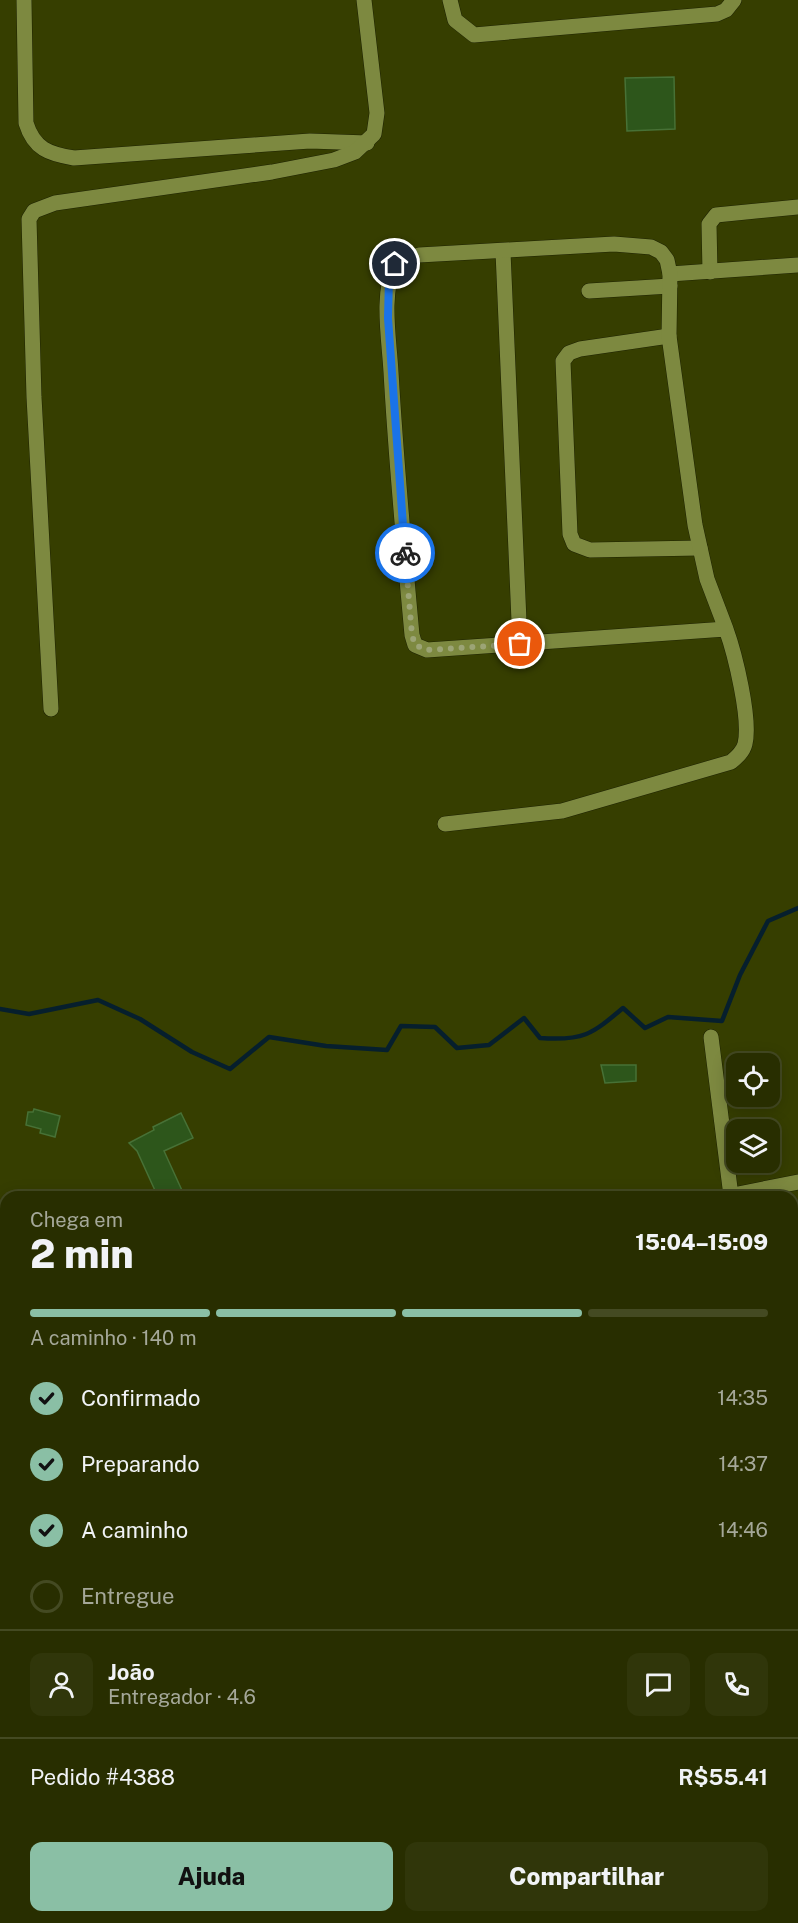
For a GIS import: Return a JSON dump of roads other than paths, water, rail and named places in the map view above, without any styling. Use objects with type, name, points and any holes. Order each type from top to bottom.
[{"type":"street","points":[[24,0],[26,123],[34,141],[50,154],[74,158],[310,141],[367,143]]},
{"type":"street","points":[[51,709],[34,397],[28,219],[34,210],[55,203],[272,172],[334,160],[355,152],[374,134],[376,113],[364,0]]},
{"type":"street","points":[[450,0],[455,20],[474,35],[717,14],[726,10],[734,0]]},
{"type":"street","points":[[710,272],[709,224],[716,215],[798,207]]},
{"type":"street","points":[[445,825],[562,811],[731,762],[742,752],[746,735],[734,652],[726,629],[707,579],[699,548],[669,336],[670,280],[667,260],[662,252],[651,247],[614,244],[419,255],[395,264],[389,278],[388,318],[394,423],[413,641],[419,648],[427,650],[726,629]]},
{"type":"street","points":[[503,252],[520,644]]},
{"type":"street","points":[[589,291],[710,272],[798,265]]},
{"type":"street","points":[[669,336],[580,348],[569,353],[563,361],[570,534],[574,544],[591,550],[699,548]]},
{"type":"street","points":[[711,1037],[726,1191]]},
{"type":"street","points":[[766,1191],[790,1188]]},
{"type":"waterway","points":[[0,1009],[29,1014],[98,1000],[140,1019],[192,1052],[230,1069],[269,1037],[326,1046],[387,1050],[401,1026],[435,1027],[457,1048],[489,1045],[524,1018],[540,1038],[555,1039],[586,1034],[623,1008],[645,1028],[668,1017],[722,1021],[740,975],[768,921],[798,908]]}]
